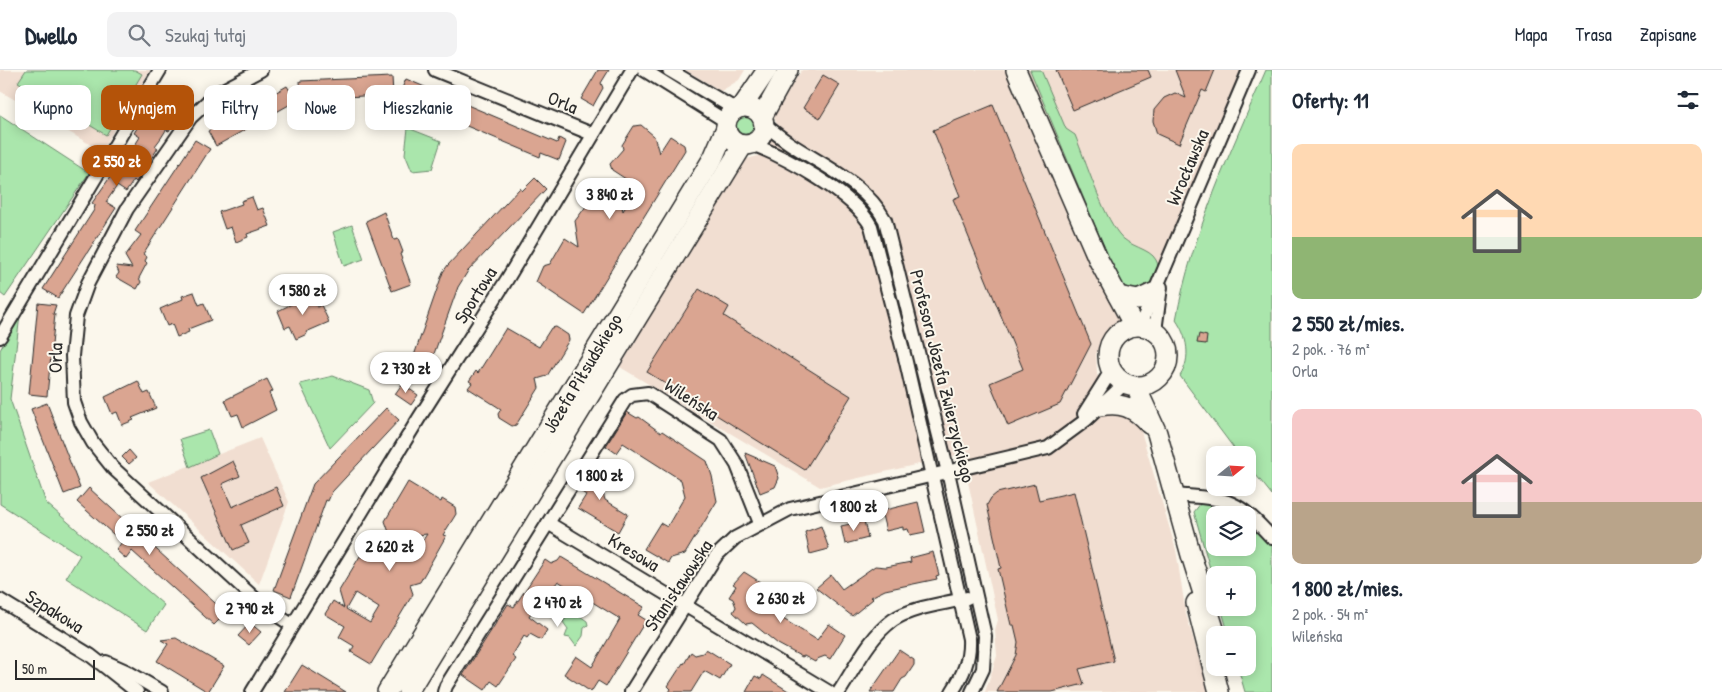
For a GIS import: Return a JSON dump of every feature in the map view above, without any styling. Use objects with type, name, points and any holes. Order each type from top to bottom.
[{"type":"street","points":[[0,337],[160,70]]},
{"type":"street","name":"Orla","points":[[262,70],[217,93],[191,116],[127,209],[88,283],[76,316],[72,356],[74,402],[81,422],[93,443],[113,468],[264,606],[292,625]]},
{"type":"street","name":"Orla","points":[[436,70],[592,134]]},
{"type":"street","name":"Sportowa","points":[[252,692],[506,281],[592,134],[632,70]]},
{"type":"street","points":[[644,70],[733,117]]},
{"type":"street","points":[[668,70],[733,117]]},
{"type":"street","name":"Józefa Piłsudskiego","points":[[387,692],[713,158],[733,117],[767,70]]},
{"type":"street","points":[[733,117],[732,139],[747,144],[760,138],[764,121],[788,70]]},
{"type":"street","points":[[1016,70],[1099,261],[1118,296],[1137,329],[1166,345],[1168,360],[1165,370],[1131,381],[1072,430]]},
{"type":"street","name":"Wrocławska","points":[[1137,329],[1157,287],[1249,70]]},
{"type":"street","points":[[733,117],[754,108],[764,121]]},
{"type":"street","name":"Profesora Józefa Zwierzyckiego","points":[[764,121],[780,138],[861,189],[875,203],[885,220],[948,472],[985,636],[983,668],[972,692]]},
{"type":"street","name":"Józefa Piłsudskiego","points":[[408,692],[747,144]]},
{"type":"street","name":"Profesora Józefa Zwierzyckiego","points":[[747,144],[778,155],[850,200],[868,220],[874,236],[932,476],[970,650],[963,676],[952,692]]},
{"type":"street","points":[[1099,261],[1137,329]]},
{"type":"street","points":[[1118,296],[1138,300],[1157,287]]},
{"type":"street","points":[[1137,329],[1110,345],[1108,354],[1131,381],[1157,433],[1213,626]]},
{"type":"street","name":"Stanisławowska","points":[[631,692],[684,604],[716,556],[736,538],[760,523],[790,509],[1048,448],[1131,381]]},
{"type":"street","name":"Wileńska","points":[[444,692],[625,400],[640,392],[648,393],[721,440],[737,465],[760,523]]},
{"type":"street","points":[[1100,406],[1118,404],[1133,408],[1157,433]]},
{"type":"street","points":[[1174,495],[1213,498],[1234,503],[1251,515],[1272,538]]},
{"type":"street","name":"Kresowa","points":[[548,522],[829,692]]},
{"type":"street","points":[[1191,555],[1197,613],[1219,692]]},
{"type":"street","points":[[839,692],[875,637],[893,620],[916,611],[977,596]]},
{"type":"street","name":"Szpakowa","points":[[0,600],[90,655],[137,692]]},
{"type":"street","name":"Szpakowa","points":[[90,655],[126,671],[162,692]]},
{"type":"street","points":[[1227,676],[1232,692]]},
{"type":"shaded area","points":[[0,70],[150,70],[141,85],[101,85],[101,130],[114,130],[101,151],[66,130],[91,130],[91,85],[15,85],[15,100],[0,91]]},
{"type":"shaded area","points":[[685,70],[745,70],[739,80],[721,91]]},
{"type":"shaded area","points":[[802,70],[1242,70],[1139,314],[1105,333],[1096,354],[1097,375],[1130,394],[1176,550],[1186,614],[1209,692],[985,692],[997,656],[995,630],[998,620],[962,454],[820,487],[620,367],[743,160],[758,156],[778,127],[774,117],[776,108]]},
{"type":"shaded area","points":[[260,438],[289,502],[259,584],[148,482]]},
{"type":"green space","points":[[26,70],[135,70],[142,74],[136,85],[101,85],[101,130],[109,130],[106,135],[91,126],[91,85],[23,85],[18,82]]},
{"type":"green space","points":[[1030,70],[1041,70],[1066,129],[1075,135],[1106,213],[1113,225],[1123,238],[1149,253],[1156,260],[1158,270],[1152,285],[1130,294],[1112,276],[1109,259]]},
{"type":"green space","points":[[1266,70],[1272,70],[1272,495],[1256,475],[1256,446],[1232,446],[1180,376],[1186,362],[1187,347],[1183,333],[1176,320],[1183,288],[1202,224],[1226,162]]},
{"type":"green space","points":[[0,115],[15,125],[15,130],[23,130],[89,173],[5,297],[0,293]]},
{"type":"green space","points":[[745,116],[751,119],[754,125],[751,131],[745,134],[739,131],[736,125],[739,119]]},
{"type":"green space","points":[[408,130],[413,130],[441,141],[432,169],[412,171],[405,154]]},
{"type":"green space","points":[[352,225],[364,259],[344,266],[333,232]]},
{"type":"green space","points":[[20,315],[10,399],[46,503],[164,605],[147,630],[66,578],[80,555],[0,504],[0,350]]},
{"type":"green space","points":[[333,376],[369,390],[373,403],[330,448],[300,384]]},
{"type":"green space","points":[[209,430],[218,454],[190,467],[180,439]]},
{"type":"green space","points":[[1201,503],[1224,506],[1206,506],[1206,554],[1194,512]]},
{"type":"green space","points":[[1256,527],[1272,544],[1272,692],[1245,692],[1240,676],[1256,676],[1256,626],[1226,626],[1223,616],[1256,616],[1256,566],[1209,566],[1206,556],[1256,556]]},
{"type":"green space","points":[[567,607],[587,621],[588,625],[584,628],[583,636],[576,646],[570,638],[565,637],[568,629],[563,622],[568,615]]},
{"type":"building","points":[[598,70],[609,70],[601,83],[603,88],[593,106],[581,99]]},
{"type":"building","points":[[1056,70],[1148,70],[1151,77],[1073,110]]},
{"type":"building","points":[[1175,70],[1215,70],[1206,92],[1202,90],[1179,144],[1157,134],[1153,121],[1154,110],[1164,98],[1175,93],[1186,98]]},
{"type":"building","points":[[823,75],[840,85],[820,118],[803,108]]},
{"type":"building","points":[[392,77],[392,85],[365,85],[365,96],[355,96],[355,85],[300,85],[300,81]]},
{"type":"building","points":[[406,79],[420,85],[403,85]]},
{"type":"building","points":[[287,86],[287,106],[277,112],[277,92]]},
{"type":"building","points":[[993,105],[1091,344],[1060,404],[1008,426],[990,383],[1023,369],[953,199],[960,196],[933,130]]},
{"type":"building","points":[[471,107],[557,143],[559,138],[566,142],[559,160],[541,153],[540,157],[471,128]]},
{"type":"building","points":[[641,125],[654,136],[659,153],[670,136],[684,145],[685,150],[584,314],[536,282],[543,266],[550,264],[565,238],[579,247],[575,221],[587,205],[599,183],[616,179],[623,211],[638,187],[612,170],[610,164],[623,149],[622,145],[634,126]]},
{"type":"building","points":[[136,130],[166,130],[155,146],[158,148],[136,182],[134,180],[126,192],[117,186],[106,202],[116,208],[58,298],[43,289],[94,210],[95,205],[92,203],[122,160],[118,158],[124,149],[130,153],[140,137],[134,133]]},
{"type":"building","points":[[210,130],[244,130],[216,146],[208,131]]},
{"type":"building","points":[[195,140],[210,149],[143,254],[147,257],[145,261],[147,263],[139,278],[141,282],[137,289],[116,277],[119,273],[116,266],[132,268],[125,256],[141,235],[135,231]]},
{"type":"building","points":[[535,178],[546,189],[468,271],[458,287],[426,376],[409,370],[443,272],[520,188],[522,191]]},
{"type":"building","points":[[252,197],[257,210],[263,208],[270,226],[247,234],[248,237],[236,242],[231,227],[225,229],[219,212],[242,204],[241,201]]},
{"type":"building","points":[[384,212],[394,240],[398,239],[403,252],[400,254],[411,284],[392,291],[366,221]]},
{"type":"building","points":[[699,289],[729,307],[724,316],[851,396],[805,470],[647,372]]},
{"type":"building","points":[[194,292],[199,305],[204,303],[211,320],[188,329],[189,332],[177,337],[172,324],[167,326],[160,309],[183,299],[182,296]]},
{"type":"building","points":[[311,294],[317,307],[321,305],[329,322],[306,332],[307,334],[296,339],[290,326],[285,328],[278,311]]},
{"type":"building","points":[[38,303],[56,305],[53,314],[55,314],[47,396],[29,394]]},
{"type":"building","points":[[556,327],[568,335],[569,340],[547,376],[537,379],[539,388],[516,425],[512,426],[499,418],[498,414],[501,409],[468,388],[472,383],[469,381],[476,371],[478,373],[506,328],[539,347],[551,328]]},
{"type":"building","points":[[1199,334],[1207,336],[1206,344],[1197,343]]},
{"type":"building","points":[[267,379],[273,391],[269,393],[276,410],[243,427],[238,414],[232,416],[225,400]]},
{"type":"building","points":[[138,381],[144,394],[149,392],[156,408],[132,418],[134,420],[122,425],[117,412],[112,414],[105,397]]},
{"type":"building","points":[[402,384],[418,395],[411,405],[395,394]]},
{"type":"building","points":[[47,403],[80,488],[64,494],[31,409]]},
{"type":"building","points":[[386,408],[399,420],[332,492],[328,501],[326,500],[291,597],[274,590],[313,484]]},
{"type":"building","points":[[627,412],[637,418],[639,417],[661,433],[662,431],[707,461],[712,476],[717,501],[685,554],[671,558],[668,563],[644,549],[660,523],[667,527],[685,496],[681,480],[623,443],[616,453],[606,446]]},
{"type":"building","points":[[129,450],[136,458],[129,464],[122,457]]},
{"type":"building","points":[[745,453],[775,466],[779,478],[775,487],[760,493]]},
{"type":"building","points":[[233,461],[240,476],[222,484],[232,507],[276,487],[284,506],[241,525],[249,543],[233,550],[201,478]]},
{"type":"building","points":[[593,466],[610,476],[602,489],[605,500],[628,514],[618,532],[578,508],[586,495],[579,490]]},
{"type":"building","points":[[408,482],[441,502],[442,499],[455,507],[456,514],[443,535],[446,536],[420,582],[410,585],[413,594],[371,664],[351,652],[354,646],[339,637],[345,626],[325,614],[333,601],[344,608],[339,591],[360,556],[362,557],[378,534],[413,555],[427,534],[391,538],[385,521]],"holes":[[[355,593],[379,608],[370,623],[346,609]]]},
{"type":"building","points":[[1035,484],[1039,500],[1074,492],[1114,661],[1079,669],[1084,684],[1052,692],[997,692],[1016,655],[1018,642],[1014,625],[1011,625],[998,569],[1001,568],[987,505],[997,493]]},
{"type":"building","points":[[89,488],[226,613],[214,625],[132,551],[126,559],[116,550],[122,542],[77,502]]},
{"type":"building","points":[[918,502],[925,532],[910,535],[908,529],[903,530],[903,527],[886,531],[881,511]]},
{"type":"building","points":[[864,521],[868,538],[845,544],[841,526]]},
{"type":"building","points":[[821,526],[829,549],[810,554],[805,532]]},
{"type":"building","points":[[933,552],[939,575],[936,576],[937,579],[885,590],[871,597],[873,599],[852,616],[816,588],[831,575],[842,589],[875,566],[886,567],[911,562],[910,558]]},
{"type":"building","points":[[561,557],[644,607],[638,615],[646,620],[606,686],[598,681],[591,692],[564,674],[576,656],[592,667],[620,619],[558,581],[548,595],[544,593],[529,616],[547,630],[541,640],[530,634],[527,638],[524,636],[512,656],[516,659],[498,686],[491,681],[485,690],[463,675],[508,604],[514,607],[545,560],[551,564],[558,561]]},
{"type":"building","points":[[744,572],[760,582],[751,599],[767,609],[817,640],[829,624],[845,635],[830,659],[825,656],[817,659],[815,662],[804,656],[802,657],[778,644],[752,623],[746,624],[733,612],[736,607],[733,599],[729,597],[736,586],[733,584]]},
{"type":"building","points":[[250,623],[261,632],[249,645],[238,636]]},
{"type":"building","points":[[176,638],[224,666],[208,692],[157,661],[168,644],[161,640]]},
{"type":"building","points":[[706,649],[730,664],[720,680],[704,671],[691,692],[669,692],[671,689],[668,686],[691,652],[695,655],[703,653]]},
{"type":"building","points":[[899,650],[914,660],[914,665],[906,677],[902,679],[894,692],[870,692]]},
{"type":"building","points":[[302,665],[346,692],[285,692]]},
{"type":"building","points":[[763,675],[790,692],[746,692],[755,676],[761,679]]}]
